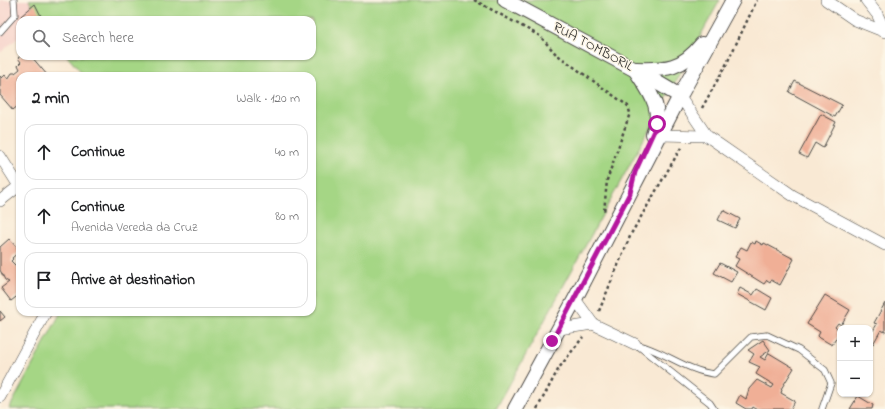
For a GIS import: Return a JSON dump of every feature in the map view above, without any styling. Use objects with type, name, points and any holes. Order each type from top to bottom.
[{"type":"street","name":"RUA TOMBORIL","points":[[505,0],[635,69],[680,96]]},
{"type":"street","points":[[515,409],[575,299],[680,96],[733,0]]},
{"type":"street","points":[[826,0],[855,20],[885,32]]},
{"type":"street","points":[[866,0],[877,14],[885,32]]},
{"type":"street","points":[[635,69],[657,70],[673,67],[684,62],[693,55],[712,28],[722,19]]},
{"type":"street","points":[[630,193],[637,167],[657,124],[658,116],[652,97],[635,69]]},
{"type":"street","points":[[680,96],[707,136],[792,195],[885,246]]},
{"type":"street","points":[[659,136],[707,136]]},
{"type":"street","points":[[0,156],[16,180]]},
{"type":"street","points":[[0,201],[16,189]]},
{"type":"street","points":[[575,299],[593,324],[635,344]]},
{"type":"street","points":[[0,397],[44,316]]},
{"type":"street","points":[[559,329],[593,324]]},
{"type":"lane","points":[[0,32],[15,14],[14,0]]},
{"type":"lane","points":[[635,344],[662,353],[701,372],[714,374],[750,337],[767,335],[799,350],[825,370],[831,384],[822,409]]},
{"type":"lane","points":[[635,344],[710,403],[714,409]]},
{"type":"path","points":[[474,0],[540,36],[556,54],[628,106],[630,113],[607,180],[604,213]]},
{"type":"path","points":[[696,120],[727,63],[757,0]]},
{"type":"path","points":[[537,409],[559,368],[593,324],[631,234],[688,136]]},
{"type":"shaded area","points":[[0,0],[29,0],[36,16],[16,16],[16,39],[0,53]]},
{"type":"green space","points":[[29,0],[720,0],[496,409],[9,409],[59,316],[316,316],[316,72],[81,72],[70,60],[316,60],[316,16],[36,16]]},
{"type":"building","points":[[35,4],[41,16],[21,16]]},
{"type":"building","points":[[20,60],[34,60],[45,72],[16,72],[20,69],[18,65],[21,62]]},
{"type":"building","points":[[16,72],[16,107],[13,110],[0,95],[0,76],[2,78],[5,75],[8,79],[12,73]]},
{"type":"building","points":[[795,81],[842,105],[835,117],[789,92]]},
{"type":"building","points":[[821,114],[836,122],[823,148],[815,143],[807,158],[799,154]]},
{"type":"building","points":[[723,210],[740,219],[735,228],[718,220]]},
{"type":"building","points":[[9,239],[16,247],[16,254],[11,261],[16,266],[16,297],[11,301],[1,288],[9,282],[5,280],[0,270],[0,247]]},
{"type":"building","points":[[756,241],[763,245],[764,243],[794,259],[780,285],[771,280],[770,282],[767,280],[764,284],[735,266],[739,259],[735,257],[741,247],[747,250],[751,242],[755,244]]},
{"type":"building","points":[[720,263],[737,272],[731,282],[714,273]]},
{"type":"building","points":[[740,288],[753,295],[757,289],[772,298],[766,310],[737,294]]},
{"type":"building","points":[[825,295],[850,310],[841,325],[838,323],[835,327],[837,329],[837,337],[832,345],[820,338],[818,336],[820,332],[807,324]]},
{"type":"building","points":[[885,303],[885,332],[881,330],[873,344],[873,331],[877,324],[874,323]]},
{"type":"building","points":[[0,311],[5,317],[0,321]]},
{"type":"building","points":[[763,340],[770,350],[760,357],[765,360],[769,353],[794,368],[781,389],[781,393],[795,401],[791,409],[756,409],[753,407],[752,409],[746,409],[736,403],[740,395],[746,399],[749,389],[757,380],[772,388],[774,385],[756,374],[760,367],[749,362],[754,354],[748,350]]},
{"type":"building","points":[[857,397],[873,405],[872,409],[850,409]]},
{"type":"route","points":[[552,341],[630,193],[635,172],[657,124]]}]
